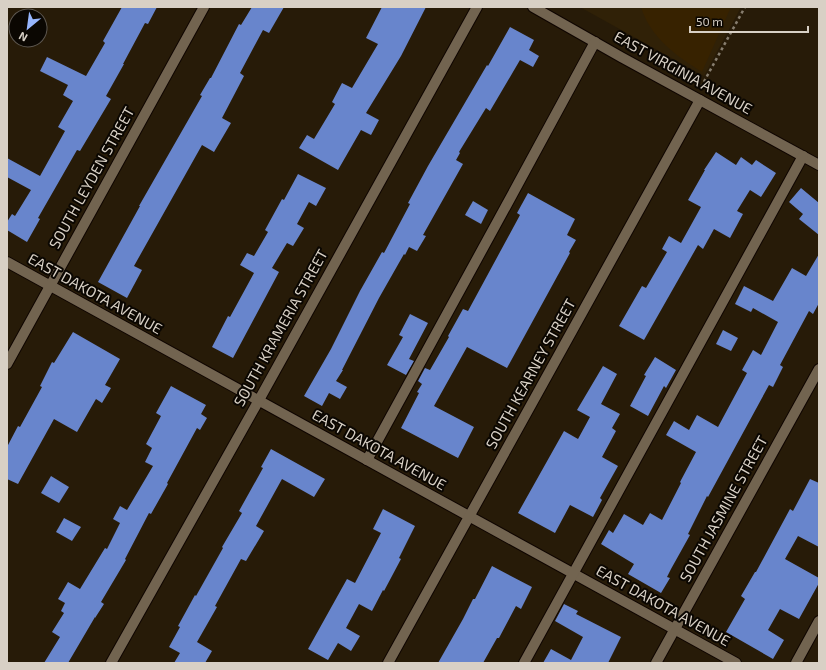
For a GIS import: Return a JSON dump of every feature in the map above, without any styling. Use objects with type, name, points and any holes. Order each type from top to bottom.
[{"type":"street","name":"SOUTH LEYDEN STREET","points":[[7,364],[204,7]]},
{"type":"street","name":"SOUTH KRAMERIA STREET","points":[[111,663],[477,7]]},
{"type":"street","name":"EAST VIRGINIA AVENUE","points":[[533,7],[819,165]]},
{"type":"street","points":[[367,460],[595,42]]},
{"type":"street","name":"SOUTH KEARNEY STREET","points":[[388,663],[700,100]]},
{"type":"street","points":[[524,663],[803,156]]},
{"type":"street","name":"EAST DAKOTA AVENUE","points":[[7,262],[736,663]]},
{"type":"street","name":"SOUTH JASMINE STREET","points":[[656,663],[819,369]]},
{"type":"street","points":[[796,663],[819,621]]},
{"type":"path","points":[[700,100],[701,85],[745,7]]},
{"type":"shaded area","points":[[580,7],[741,7],[704,76]]},
{"type":"shaded area","points":[[641,7],[731,7],[702,72],[665,45],[657,37],[645,18]]},
{"type":"building","points":[[122,7],[157,7],[148,24],[145,23],[106,96],[111,99],[80,151],[77,150],[38,218],[40,219],[27,242],[7,230],[7,222],[12,214],[15,216],[31,190],[7,177],[7,158],[40,176],[65,131],[58,127],[73,101],[63,95],[68,85],[40,71],[47,57],[86,76],[105,43],[103,41]]},
{"type":"building","points":[[252,7],[284,7],[269,33],[263,30],[240,73],[244,76],[222,118],[231,123],[214,152],[202,145],[134,266],[142,270],[127,298],[98,282],[139,206],[202,96],[200,95],[211,78],[239,24],[241,25]]},
{"type":"building","points":[[382,7],[426,7],[401,56],[366,113],[379,120],[371,135],[361,130],[338,170],[299,148],[307,135],[314,139],[335,104],[332,102],[342,83],[352,88],[378,44],[366,38]]},
{"type":"building","points":[[510,27],[534,40],[529,50],[539,56],[533,67],[520,60],[490,111],[486,108],[459,152],[460,153],[456,160],[463,164],[423,235],[426,236],[417,251],[409,247],[405,255],[404,254],[379,298],[336,381],[347,387],[340,399],[329,393],[322,406],[304,396],[331,349],[360,291],[382,252],[384,253],[428,166]]},
{"type":"building","points":[[716,152],[736,165],[741,157],[752,165],[756,160],[776,173],[761,197],[750,190],[737,211],[743,214],[730,238],[714,229],[703,249],[698,245],[644,340],[619,326],[642,286],[646,288],[667,252],[662,249],[669,236],[681,243],[701,207],[688,200],[704,170]]},
{"type":"building","points":[[298,174],[326,188],[316,206],[309,202],[297,224],[304,228],[293,246],[287,243],[272,268],[279,272],[233,358],[212,347],[228,316],[230,317],[254,273],[240,265],[247,253],[254,256],[268,232],[265,230]]},
{"type":"building","points":[[801,188],[819,203],[819,235],[799,219],[803,214],[789,202]]},
{"type":"building","points":[[528,193],[575,219],[567,235],[576,240],[507,368],[467,347],[434,406],[474,427],[458,458],[401,428],[419,393],[417,392],[422,384],[418,381],[425,368],[430,370],[463,309],[468,311],[520,215],[517,213]]},
{"type":"building","points":[[473,201],[488,210],[481,224],[465,215]]},
{"type":"building","points":[[819,254],[819,303],[813,314],[809,311],[780,365],[783,367],[773,387],[769,385],[708,497],[707,496],[688,534],[690,535],[667,577],[670,578],[661,593],[628,574],[634,564],[601,544],[609,530],[613,533],[624,514],[643,525],[650,513],[662,520],[696,452],[666,435],[674,421],[689,430],[697,415],[718,427],[747,373],[742,370],[753,350],[761,355],[778,322],[753,308],[751,312],[735,304],[744,286],[773,301],[792,268],[806,276]]},
{"type":"building","points":[[410,314],[428,323],[409,359],[414,361],[406,375],[387,365],[403,337],[399,335]]},
{"type":"building","points":[[723,330],[738,338],[731,351],[716,344]]},
{"type":"building","points":[[73,332],[120,359],[105,385],[111,388],[102,403],[96,399],[77,432],[54,419],[18,484],[7,479],[7,447],[42,387],[40,386],[52,362],[54,363]]},
{"type":"building","points":[[655,357],[676,370],[666,388],[664,386],[648,416],[630,406],[646,376],[644,375]]},
{"type":"building","points":[[603,366],[617,374],[601,404],[620,414],[612,428],[616,431],[602,457],[618,466],[600,498],[602,500],[593,517],[570,505],[555,533],[518,513],[564,431],[578,439],[590,417],[577,410]]},
{"type":"building","points":[[171,386],[206,405],[201,414],[207,418],[200,430],[197,428],[167,483],[168,484],[151,514],[149,513],[125,559],[126,560],[101,602],[104,604],[68,663],[44,663],[60,637],[52,632],[64,613],[61,611],[65,603],[58,599],[68,582],[80,589],[105,548],[107,549],[120,523],[113,519],[120,506],[127,510],[153,466],[145,462],[152,448],[146,444],[161,416],[156,413]]},
{"type":"building","points":[[271,449],[325,479],[314,497],[282,479],[256,526],[264,531],[246,561],[241,559],[215,606],[217,607],[197,642],[212,651],[205,663],[174,663],[180,653],[169,647],[180,627],[178,626],[242,513],[239,511],[263,468],[261,467]]},
{"type":"building","points":[[51,476],[69,487],[59,503],[41,493]]},
{"type":"building","points":[[810,479],[819,483],[819,547],[798,536],[785,559],[819,578],[819,583],[799,619],[780,609],[768,630],[784,640],[773,659],[726,632],[745,599],[741,596],[756,572],[790,509],[793,511]]},
{"type":"building","points":[[383,509],[415,526],[399,558],[401,559],[372,611],[359,604],[346,628],[360,636],[351,651],[338,643],[328,660],[308,649],[347,579],[355,583],[381,533],[373,529]]},
{"type":"building","points":[[64,518],[81,527],[72,541],[56,532]]},
{"type":"building","points":[[492,566],[532,587],[521,609],[516,606],[499,638],[497,638],[483,663],[438,663],[473,599],[475,599]]},
{"type":"building","points":[[564,604],[578,611],[576,614],[621,637],[608,663],[543,663],[551,649],[571,660],[583,637],[555,621]]}]
